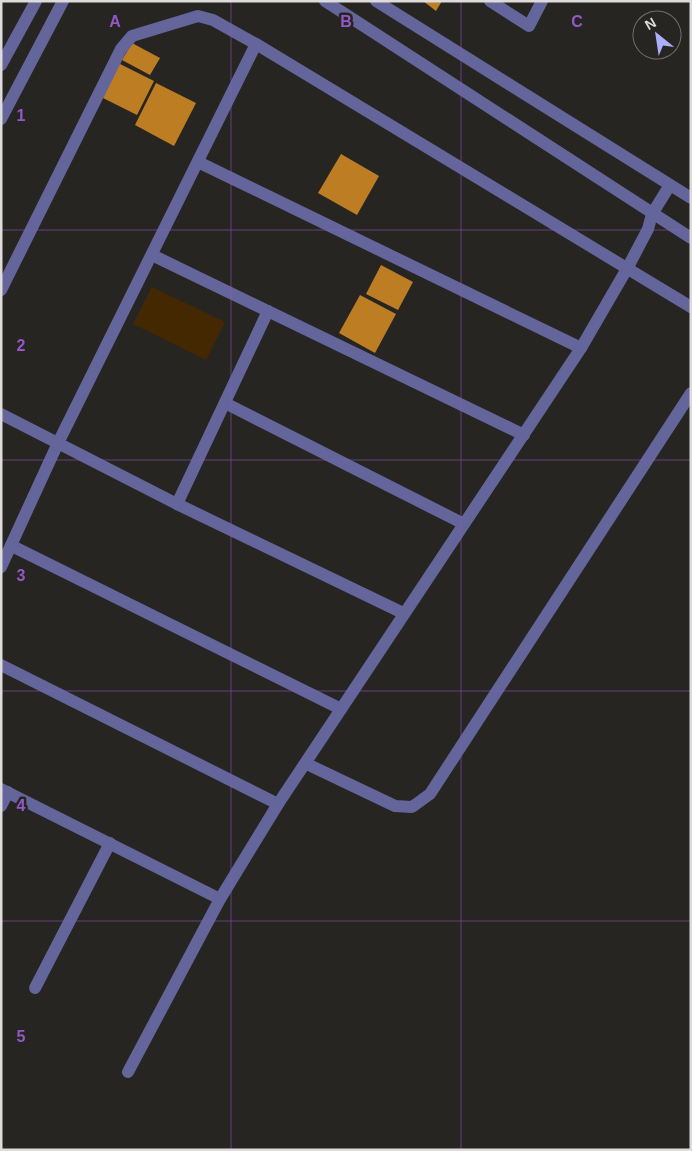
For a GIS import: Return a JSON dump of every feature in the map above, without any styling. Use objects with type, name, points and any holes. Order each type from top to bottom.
[{"type":"street","points":[[1,65],[36,1]]},
{"type":"street","points":[[1,119],[63,1]]},
{"type":"street","points":[[325,1],[691,238]]},
{"type":"street","points":[[376,1],[691,198]]},
{"type":"street","points":[[490,1],[529,26],[542,1]]},
{"type":"street","points":[[1,290],[121,50],[132,36],[198,16],[213,20],[256,44],[628,267],[691,307]]},
{"type":"street","points":[[1,567],[58,443],[256,44]]},
{"type":"street","points":[[198,162],[581,348]]},
{"type":"street","points":[[128,1072],[220,899],[278,804],[306,764],[403,613],[581,348],[628,267],[648,229],[652,214],[670,185]]},
{"type":"street","points":[[152,255],[524,434]]},
{"type":"street","points":[[177,504],[268,311]]},
{"type":"street","points":[[306,764],[395,806],[412,807],[430,794],[691,393]]},
{"type":"street","points":[[225,403],[464,524]]},
{"type":"street","points":[[1,414],[177,504],[403,613]]},
{"type":"street","points":[[12,546],[341,709]]},
{"type":"street","points":[[1,665],[278,804]]},
{"type":"street","points":[[1,806],[4,791],[220,899]]},
{"type":"street","points":[[35,988],[110,843]]},
{"type":"shaded area","points":[[152,287],[225,322],[206,360],[133,324]]},
{"type":"building","points":[[423,1],[442,1],[436,11]]},
{"type":"building","points":[[132,43],[160,58],[150,75],[122,60]]},
{"type":"building","points":[[118,63],[154,81],[137,115],[101,97]]},
{"type":"building","points":[[156,83],[196,103],[174,146],[135,125]]},
{"type":"building","points":[[341,154],[379,176],[357,215],[318,193]]},
{"type":"building","points":[[381,265],[413,282],[398,310],[366,294]]},
{"type":"building","points":[[360,295],[396,314],[375,353],[339,333]]}]
